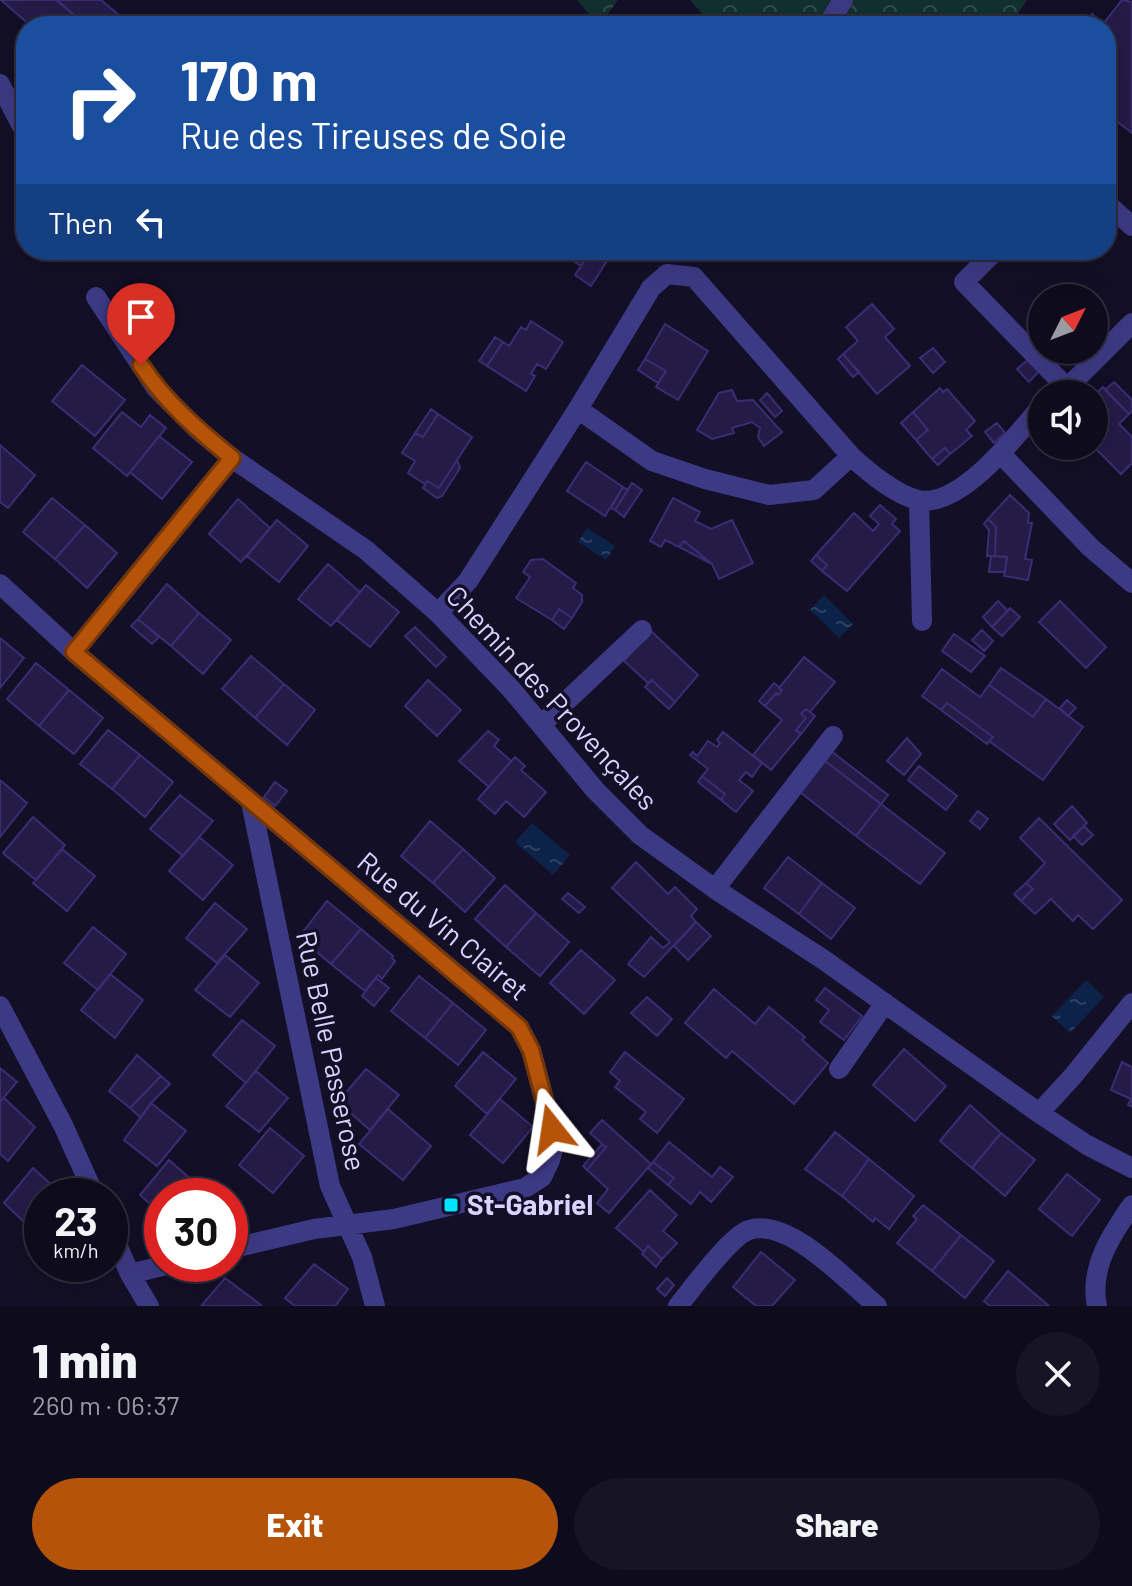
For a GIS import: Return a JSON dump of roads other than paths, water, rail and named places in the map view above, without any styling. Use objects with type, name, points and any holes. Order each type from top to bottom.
[{"type":"street","points":[[0,84],[16,115]]},
{"type":"street","points":[[1116,212],[1132,226]]},
{"type":"street","points":[[986,260],[964,282],[1050,380]]},
{"type":"street","points":[[438,613],[468,581],[651,288],[667,274],[694,277],[851,456],[874,477],[919,501],[947,496],[974,478],[1001,454],[1028,422]]},
{"type":"street","name":"Chemin des Provençales","points":[[96,297],[156,388],[197,429],[232,458],[366,550],[438,613],[511,689],[596,791],[640,835],[1039,1113],[1087,1145],[1132,1168]]},
{"type":"street","points":[[1075,380],[1132,323]]},
{"type":"street","points":[[578,409],[652,461],[705,479],[769,495],[814,490],[851,456]]},
{"type":"street","points":[[1001,454],[1091,548],[1132,583]]},
{"type":"street","points":[[74,652],[232,458]]},
{"type":"street","points":[[919,501],[922,621]]},
{"type":"street","name":"Rue du Vin Clairet","points":[[0,584],[74,652],[519,1027],[531,1050],[554,1146],[542,1177],[525,1188],[394,1219],[314,1229],[248,1245]]},
{"type":"street","points":[[541,725],[642,630]]},
{"type":"street","points":[[715,889],[833,736]]},
{"type":"street","name":"Rue Belle Passerose","points":[[251,802],[330,1186],[362,1257],[375,1306]]},
{"type":"street","points":[[839,1069],[885,1003]]},
{"type":"street","points":[[1039,1113],[1132,1003]]},
{"type":"street","points":[[0,1006],[63,1125],[87,1178]]},
{"type":"street","points":[[1097,1306],[1095,1296],[1099,1260],[1132,1205]]},
{"type":"street","points":[[678,1306],[728,1246],[748,1230],[777,1229],[801,1242],[877,1306]]},
{"type":"street","points":[[128,1270],[149,1306]]},
{"type":"street","points":[[130,1274],[144,1270]]},
{"type":"water","points":[[587,528],[615,546],[606,560],[578,542]]},
{"type":"water","points":[[824,595],[853,624],[839,638],[810,610]]},
{"type":"water","points":[[532,823],[570,855],[553,875],[515,842]]},
{"type":"water","points":[[1086,980],[1104,997],[1070,1033],[1052,1016]]},
{"type":"place","name":"St-Gabriel","points":[[451,1205]]}]
